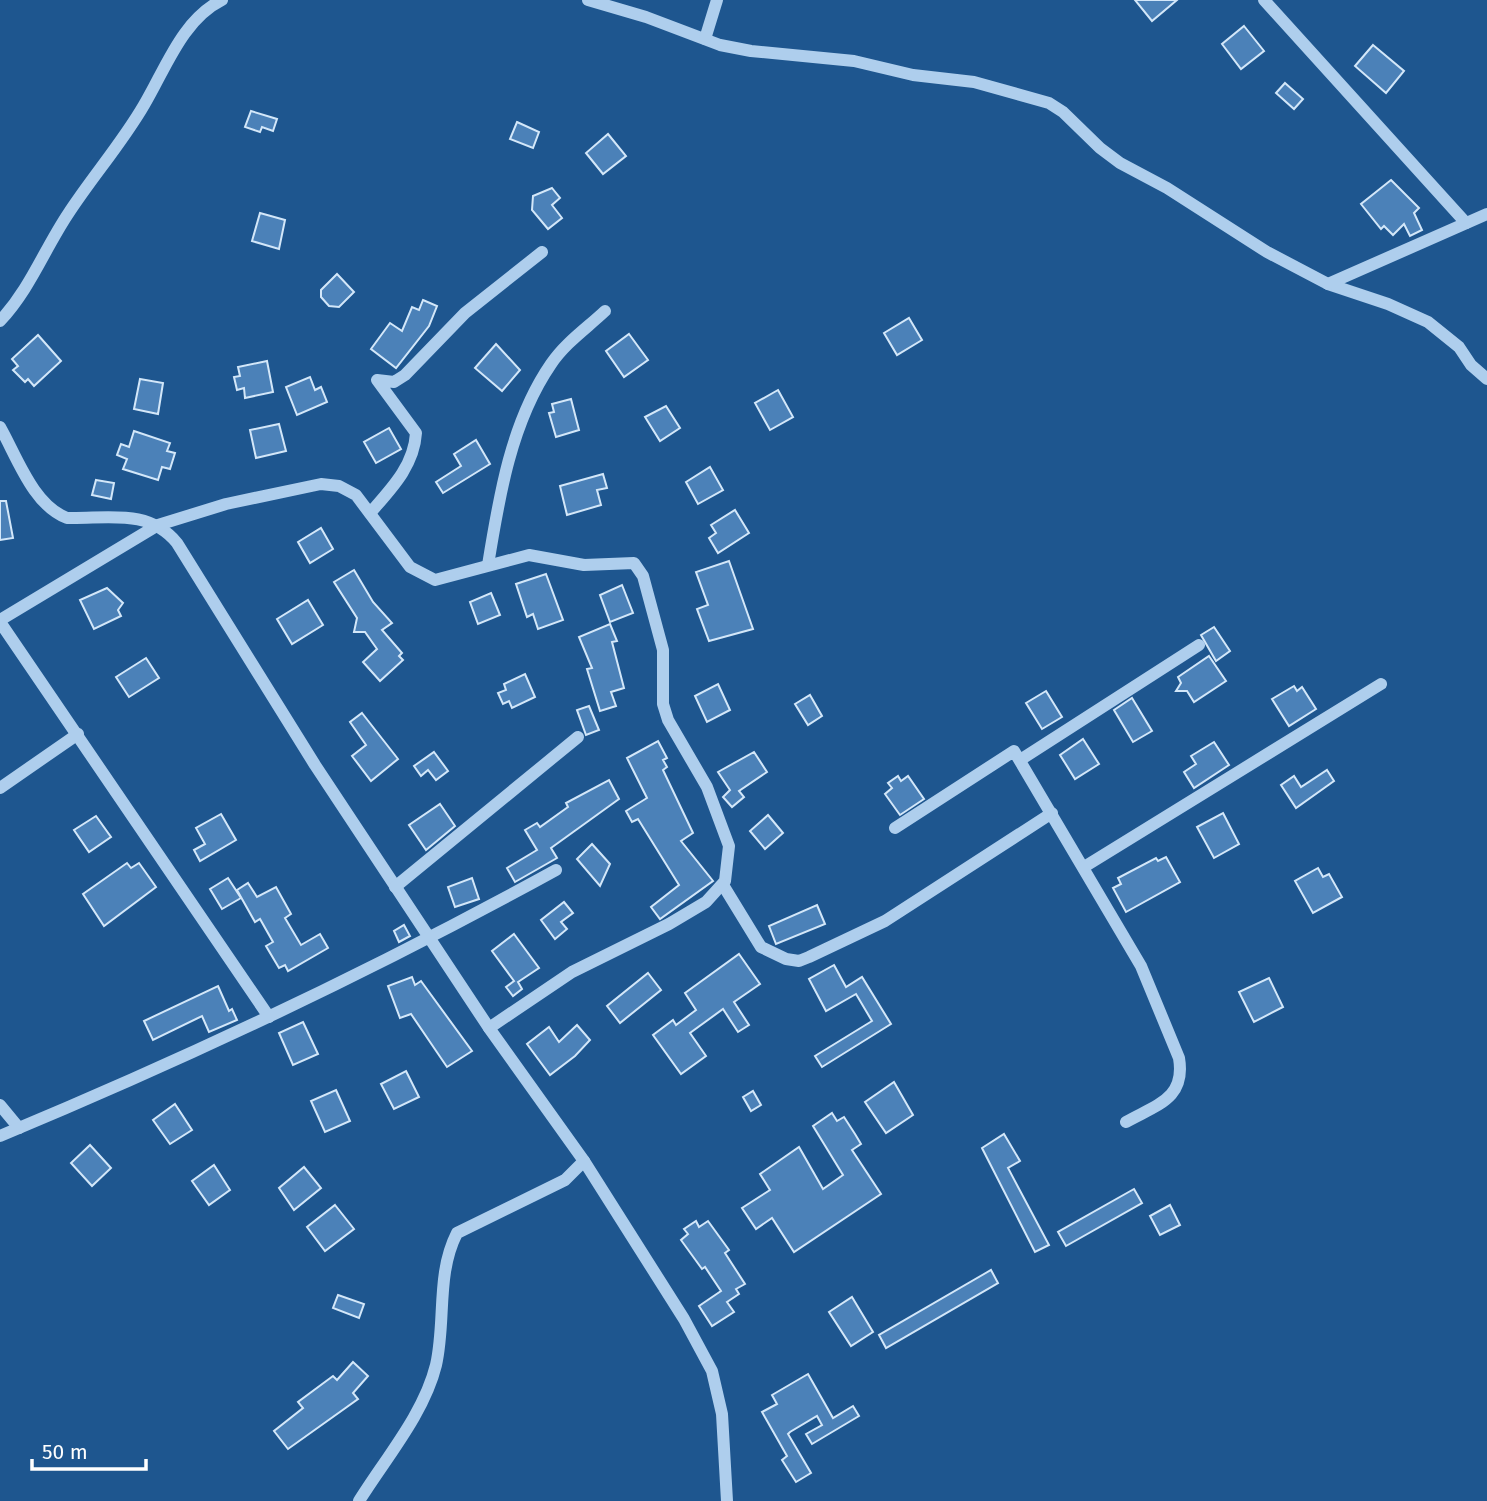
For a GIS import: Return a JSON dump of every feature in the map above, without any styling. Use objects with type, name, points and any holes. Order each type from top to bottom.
[{"type":"street","points":[[0,321],[24,291],[97,170],[131,127],[187,31],[207,8],[222,0]]},
{"type":"street","points":[[588,0],[646,17],[705,39],[751,51],[854,61],[913,75],[974,82],[1028,95],[1063,112],[1100,148],[1121,163],[1167,188],[1266,252],[1328,284],[1388,304],[1428,322],[1459,348],[1471,365],[1487,379]]},
{"type":"street","points":[[705,39],[717,0]]},
{"type":"street","points":[[1264,0],[1466,223]]},
{"type":"street","points":[[1328,284],[1487,214]]},
{"type":"street","points":[[370,513],[396,483],[415,452],[416,433],[377,380],[394,382],[405,375],[465,313],[542,252]]},
{"type":"street","points":[[488,565],[498,503],[515,439],[537,387],[566,345],[605,311]]},
{"type":"street","points":[[0,427],[36,490],[55,513],[67,517],[132,517],[158,525],[177,543],[271,698],[489,1028],[584,1161],[667,1290],[712,1371],[722,1414],[727,1501]]},
{"type":"street","points":[[270,1017],[0,621],[158,525],[200,510],[321,484],[339,486],[356,495],[400,555],[423,575],[435,580],[529,555],[584,565],[628,561],[639,568],[663,650],[663,704],[668,720],[707,788],[729,846],[729,867],[723,886],[706,902],[669,924],[572,972],[489,1028]]},
{"type":"street","points":[[1020,760],[1199,645]]},
{"type":"street","points":[[1084,867],[1381,684]]},
{"type":"street","points":[[0,788],[78,734]]},
{"type":"street","points":[[395,887],[578,737]]},
{"type":"street","points":[[895,828],[1014,751],[1141,966],[1169,1029],[1181,1065],[1179,1085],[1174,1092],[1166,1100],[1126,1122]]},
{"type":"street","points":[[723,886],[752,937],[761,947],[770,954],[799,961],[885,920],[1052,813]]},
{"type":"street","points":[[0,1136],[270,1017],[430,939],[556,870]]},
{"type":"street","points":[[0,1105],[19,1128]]},
{"type":"street","points":[[359,1501],[425,1394],[435,1368],[440,1338],[444,1268],[457,1233],[565,1180],[584,1161]]},
{"type":"building","points":[[1135,0],[1177,0],[1152,21]]},
{"type":"building","points":[[1244,26],[1264,51],[1241,69],[1222,44]]},
{"type":"building","points":[[1373,45],[1404,71],[1386,93],[1355,66]]},
{"type":"building","points":[[1285,83],[1303,99],[1294,109],[1276,93]]},
{"type":"building","points":[[251,111],[277,119],[273,131],[262,127],[260,132],[245,127]]},
{"type":"building","points":[[517,122],[539,132],[533,148],[510,139]]},
{"type":"building","points":[[608,134],[626,156],[603,174],[586,153]]},
{"type":"building","points":[[1391,180],[1419,208],[1414,213],[1422,230],[1410,236],[1404,224],[1393,235],[1384,226],[1381,229],[1361,204]]},
{"type":"building","points":[[552,188],[560,198],[552,205],[562,218],[548,229],[532,210],[533,196]]},
{"type":"building","points":[[260,213],[285,220],[279,249],[252,241]]},
{"type":"building","points":[[337,274],[354,292],[339,307],[329,306],[321,297],[321,290]]},
{"type":"building","points":[[423,300],[437,306],[429,326],[396,368],[371,349],[390,323],[402,331],[412,307],[419,310]]},
{"type":"building","points":[[909,318],[922,340],[897,355],[884,333]]},
{"type":"building","points":[[629,334],[648,360],[624,377],[606,351]]},
{"type":"building","points":[[38,335],[61,361],[34,386],[28,379],[25,382],[13,370],[18,366],[12,359]]},
{"type":"building","points":[[496,344],[520,370],[502,391],[475,368]]},
{"type":"building","points":[[267,361],[273,392],[245,398],[244,388],[237,390],[234,377],[240,376],[238,367]]},
{"type":"building","points":[[310,377],[315,390],[321,387],[327,402],[297,415],[286,387]]},
{"type":"building","points":[[140,379],[163,383],[158,414],[134,409]]},
{"type":"building","points":[[778,390],[793,417],[770,430],[755,403]]},
{"type":"building","points":[[571,399],[579,430],[556,437],[549,413],[554,412],[552,404]]},
{"type":"building","points":[[666,406],[680,428],[660,441],[645,417]]},
{"type":"building","points":[[279,424],[286,451],[256,458],[250,430]]},
{"type":"building","points":[[389,428],[401,449],[376,463],[364,442]]},
{"type":"building","points":[[134,431],[170,443],[167,451],[175,453],[170,469],[162,467],[158,480],[123,469],[127,459],[117,455],[121,444],[129,447]]},
{"type":"building","points":[[476,440],[490,464],[443,493],[436,482],[461,466],[454,454]]},
{"type":"building","points":[[710,467],[723,490],[698,504],[686,482]]},
{"type":"building","points":[[603,474],[607,488],[597,490],[601,505],[567,515],[560,486]]},
{"type":"building","points":[[96,480],[114,483],[111,499],[92,495]]},
{"type":"building","points":[[0,501],[6,501],[13,538],[0,540]]},
{"type":"building","points":[[735,510],[749,533],[718,553],[709,538],[716,533],[711,525]]},
{"type":"building","points":[[321,528],[333,549],[310,563],[298,542]]},
{"type":"building","points":[[729,561],[753,629],[709,641],[697,609],[708,605],[696,572]]},
{"type":"building","points":[[354,570],[373,602],[392,623],[382,630],[402,653],[399,656],[403,660],[380,681],[363,662],[377,649],[365,632],[354,632],[357,618],[334,582]]},
{"type":"building","points":[[546,574],[563,620],[538,629],[533,614],[527,617],[516,584]]},
{"type":"building","points":[[622,585],[633,613],[610,622],[600,595]]},
{"type":"building","points":[[107,588],[123,603],[118,610],[121,616],[94,629],[80,600]]},
{"type":"building","points":[[491,593],[500,615],[478,624],[470,602]]},
{"type":"building","points":[[308,600],[323,625],[292,644],[277,619]]},
{"type":"building","points":[[610,624],[617,641],[612,642],[624,688],[611,692],[616,706],[600,711],[587,669],[592,668],[579,637]]},
{"type":"building","points":[[1214,627],[1230,651],[1216,661],[1201,635]]},
{"type":"building","points":[[1209,656],[1226,681],[1194,702],[1187,691],[1176,691],[1181,683],[1178,677]]},
{"type":"building","points":[[146,658],[159,678],[129,697],[116,677]]},
{"type":"building","points":[[525,674],[535,697],[512,708],[509,701],[503,704],[498,693],[506,690],[504,684]]},
{"type":"building","points":[[718,684],[730,710],[707,722],[695,696]]},
{"type":"building","points":[[1294,686],[1297,691],[1302,687],[1316,709],[1289,726],[1272,699]]},
{"type":"building","points":[[1046,691],[1062,717],[1042,729],[1026,703]]},
{"type":"building","points":[[810,695],[822,716],[808,725],[795,704]]},
{"type":"building","points":[[1132,698],[1152,731],[1133,742],[1114,710]]},
{"type":"building","points":[[589,706],[599,730],[586,735],[577,710]]},
{"type":"building","points":[[362,713],[398,759],[371,781],[352,756],[366,745],[350,722]]},
{"type":"building","points":[[1083,739],[1099,764],[1075,779],[1060,755]]},
{"type":"building","points":[[658,741],[667,758],[663,760],[667,767],[663,770],[693,833],[681,841],[713,881],[660,919],[651,907],[679,885],[638,819],[632,822],[626,811],[647,798],[627,758]]},
{"type":"building","points":[[1214,742],[1229,765],[1194,788],[1184,772],[1196,764],[1191,756]]},
{"type":"building","points":[[434,752],[448,771],[436,780],[428,770],[421,776],[414,766]]},
{"type":"building","points":[[754,752],[767,772],[739,791],[744,797],[732,807],[723,797],[730,790],[718,772]]},
{"type":"building","points":[[1327,770],[1334,781],[1296,808],[1281,785],[1294,776],[1301,787]]},
{"type":"building","points":[[898,776],[901,781],[908,776],[924,799],[900,815],[885,794],[892,788],[888,783]]},
{"type":"building","points":[[609,780],[619,799],[551,848],[557,858],[515,882],[507,868],[537,850],[525,830],[537,823],[540,827],[568,807],[566,803]]},
{"type":"building","points":[[440,804],[455,826],[426,850],[409,825]]},
{"type":"building","points":[[1223,813],[1239,844],[1214,858],[1197,827]]},
{"type":"building","points":[[221,814],[236,840],[200,861],[194,850],[205,844],[196,828]]},
{"type":"building","points":[[768,815],[783,833],[765,849],[750,831]]},
{"type":"building","points":[[96,816],[111,837],[89,852],[74,830]]},
{"type":"building","points":[[592,844],[610,864],[600,886],[577,859]]},
{"type":"building","points":[[1166,857],[1180,882],[1126,912],[1113,888],[1121,884],[1118,878],[1156,858],[1158,861]]},
{"type":"building","points":[[127,863],[131,868],[139,863],[156,887],[104,926],[83,894]]},
{"type":"building","points":[[1318,868],[1323,877],[1329,874],[1342,897],[1313,913],[1295,881]]},
{"type":"building","points":[[228,878],[241,898],[222,909],[210,889]]},
{"type":"building","points":[[472,878],[479,899],[455,907],[448,887]]},
{"type":"building","points":[[248,883],[257,897],[276,887],[291,914],[285,918],[301,945],[320,934],[328,948],[288,971],[285,965],[279,968],[266,946],[273,942],[260,919],[255,922],[237,890]]},
{"type":"building","points":[[564,902],[573,913],[561,922],[567,929],[555,939],[541,920]]},
{"type":"building","points":[[817,905],[825,924],[776,944],[769,926]]},
{"type":"building","points":[[404,925],[410,936],[399,942],[394,931]]},
{"type":"building","points":[[514,934],[539,968],[518,982],[522,989],[513,996],[506,987],[514,981],[492,951]]},
{"type":"building","points":[[739,954],[760,984],[734,1002],[749,1025],[738,1032],[723,1009],[690,1033],[706,1056],[681,1074],[653,1035],[673,1020],[676,1025],[696,1010],[685,993]]},
{"type":"building","points":[[834,965],[846,987],[862,977],[891,1024],[822,1067],[815,1056],[872,1021],[856,994],[826,1011],[809,979]]},
{"type":"building","points":[[648,973],[661,990],[620,1023],[607,1006]]},
{"type":"building","points":[[412,977],[415,985],[421,981],[472,1051],[447,1067],[411,1014],[400,1018],[388,986]]},
{"type":"building","points":[[1269,978],[1283,1007],[1254,1022],[1239,992]]},
{"type":"building","points":[[218,986],[229,1011],[232,1009],[237,1020],[209,1032],[202,1016],[153,1040],[144,1021]]},
{"type":"building","points":[[303,1022],[318,1054],[293,1065],[279,1033]]},
{"type":"building","points":[[577,1025],[590,1040],[575,1056],[550,1075],[527,1044],[549,1027],[559,1042]]},
{"type":"building","points":[[406,1071],[419,1097],[394,1109],[381,1084]]},
{"type":"building","points":[[894,1082],[913,1115],[886,1133],[865,1102]]},
{"type":"building","points":[[336,1090],[350,1121],[325,1132],[311,1101]]},
{"type":"building","points":[[753,1091],[761,1105],[751,1111],[743,1097]]},
{"type":"building","points":[[175,1104],[192,1130],[170,1144],[153,1120]]},
{"type":"building","points":[[832,1113],[837,1121],[844,1117],[855,1134],[861,1144],[852,1150],[881,1194],[794,1252],[772,1218],[756,1229],[742,1208],[770,1190],[760,1174],[799,1147],[823,1189],[843,1175],[813,1126]]},
{"type":"building","points":[[1004,1134],[1020,1161],[1008,1168],[1049,1245],[1035,1252],[982,1148]]},
{"type":"building","points":[[90,1145],[111,1168],[92,1186],[71,1163]]},
{"type":"building","points":[[214,1165],[230,1190],[209,1205],[192,1181]]},
{"type":"building","points":[[304,1167],[321,1188],[294,1210],[279,1188]]},
{"type":"building","points":[[1134,1189],[1142,1203],[1066,1246],[1058,1232]]},
{"type":"building","points":[[335,1205],[354,1229],[325,1251],[307,1227]]},
{"type":"building","points":[[1170,1205],[1180,1225],[1160,1235],[1150,1216]]},
{"type":"building","points":[[696,1221],[699,1227],[708,1221],[729,1250],[725,1253],[745,1284],[736,1289],[739,1294],[727,1302],[734,1312],[712,1326],[699,1306],[721,1291],[705,1267],[702,1269],[681,1240],[688,1234],[684,1229]]},
{"type":"building","points":[[991,1270],[998,1283],[886,1348],[879,1335]]},
{"type":"building","points":[[338,1295],[364,1304],[359,1318],[333,1308]]},
{"type":"building","points":[[852,1297],[873,1332],[851,1346],[829,1312]]},
{"type":"building","points":[[353,1362],[368,1376],[353,1393],[358,1399],[288,1449],[274,1431],[303,1408],[298,1402],[333,1376],[337,1380]]},
{"type":"building","points":[[808,1374],[833,1418],[853,1406],[859,1416],[812,1444],[806,1434],[822,1425],[817,1416],[788,1434],[811,1473],[796,1482],[782,1460],[787,1456],[762,1412],[777,1404],[772,1395]]}]
